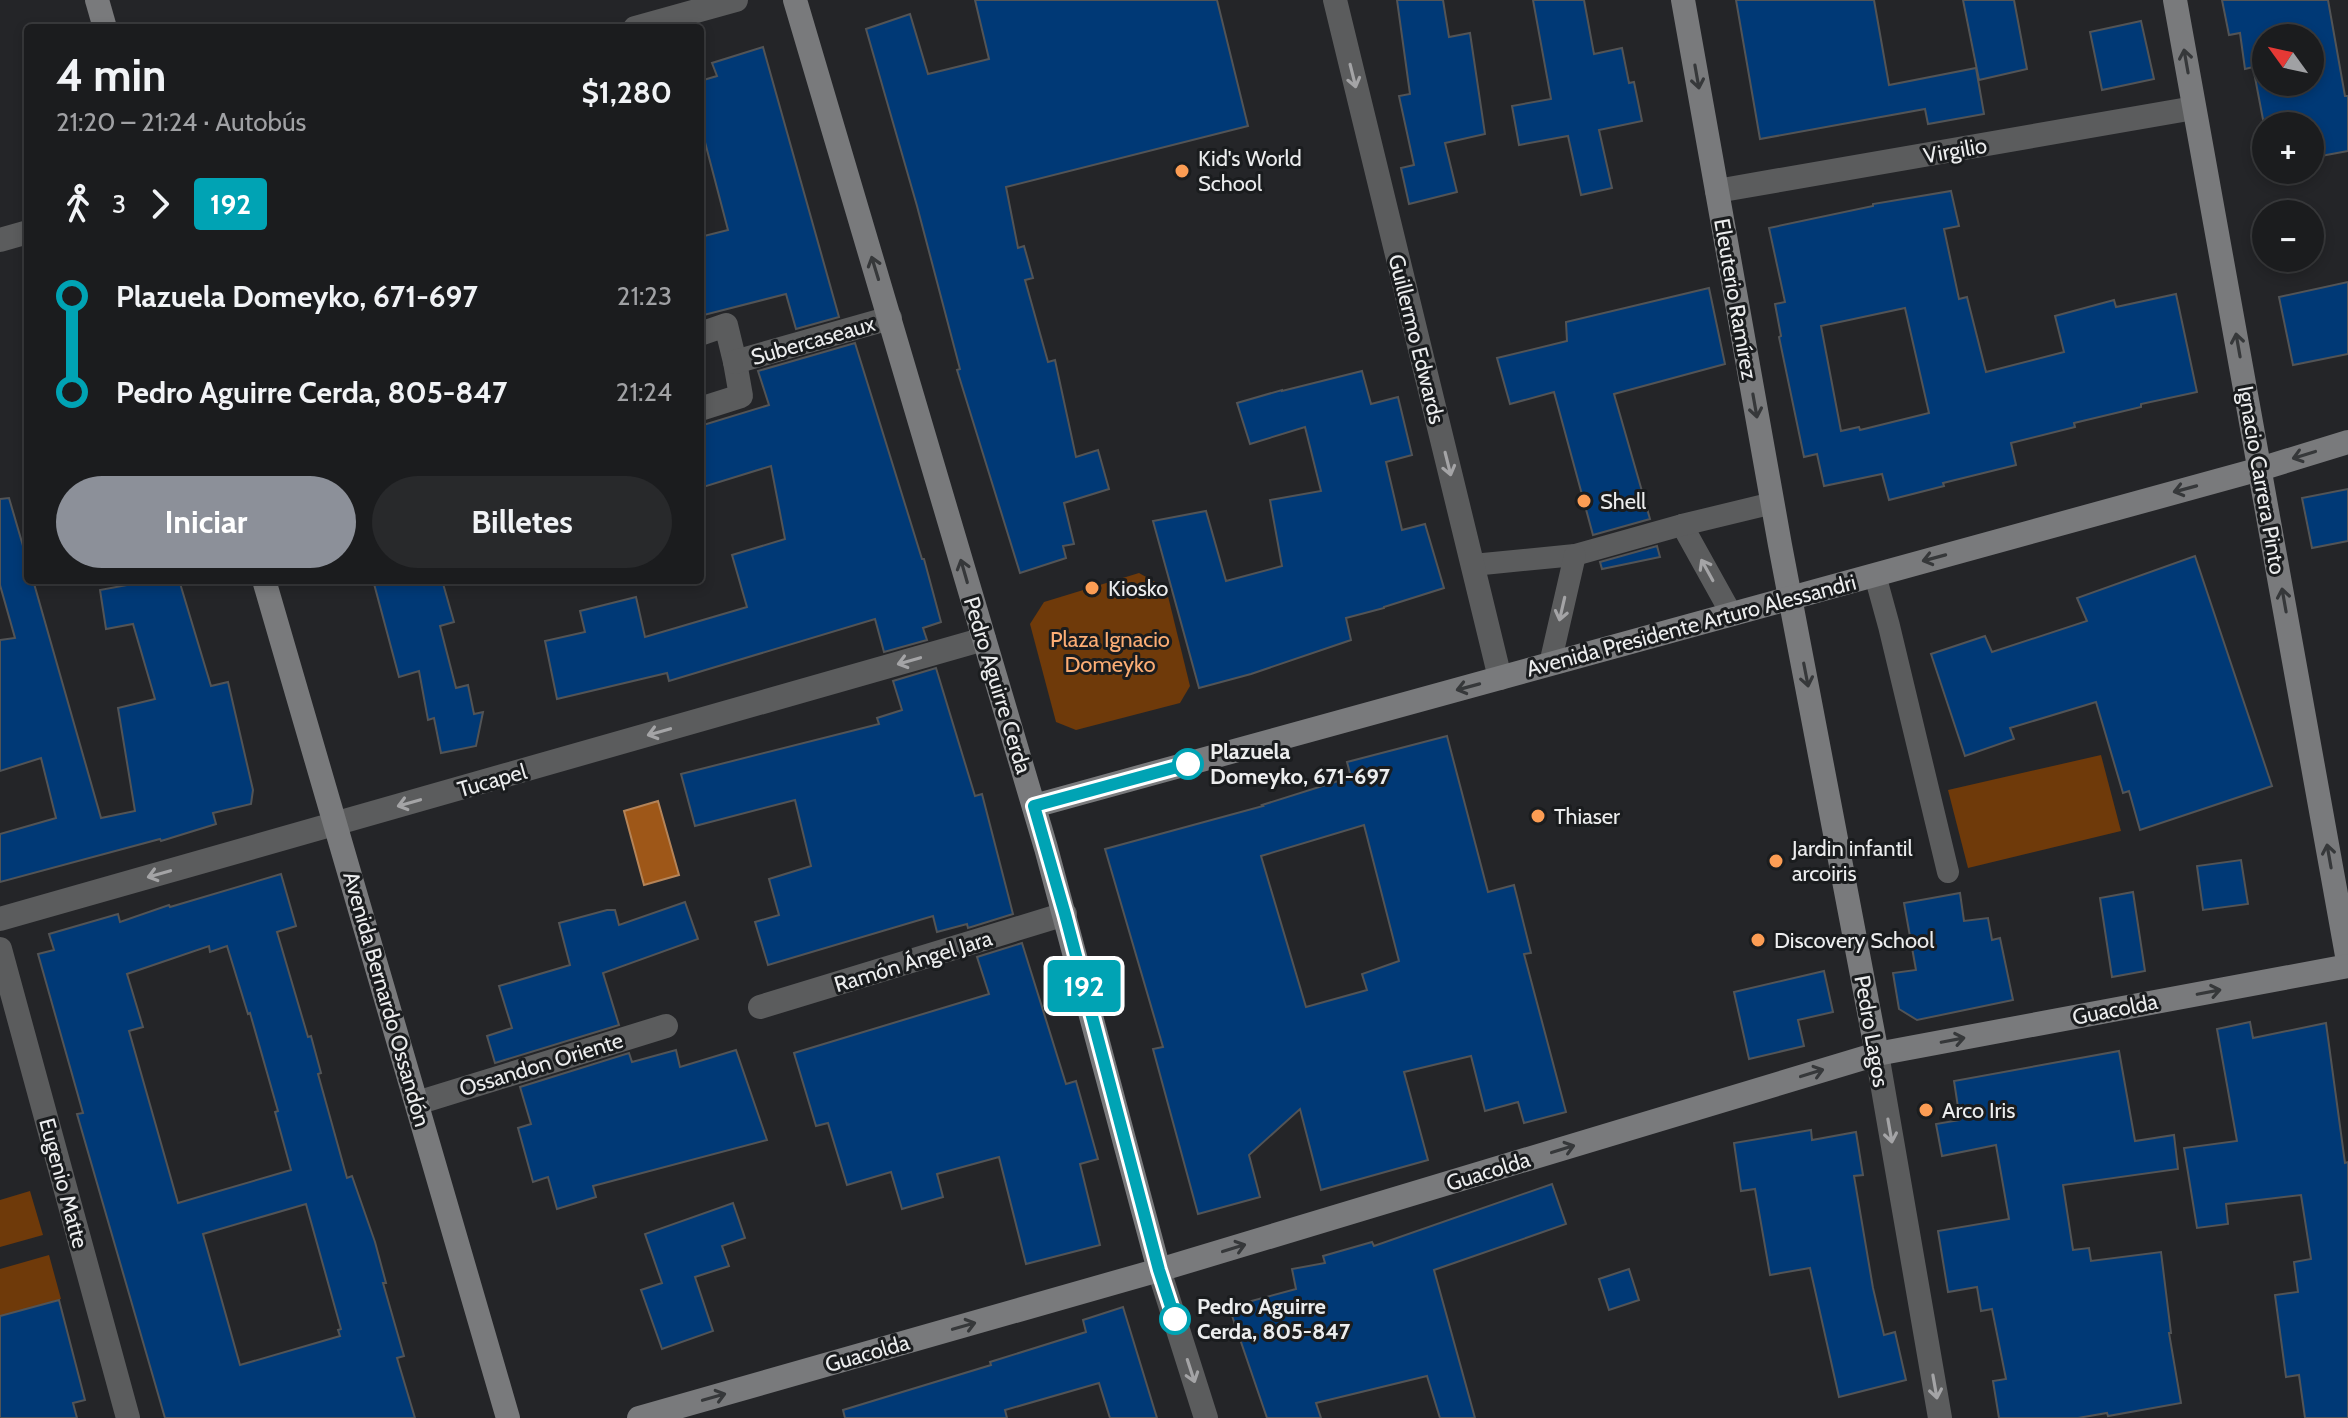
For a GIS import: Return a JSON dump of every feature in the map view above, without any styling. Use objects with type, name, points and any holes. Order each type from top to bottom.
[{"type":"main road","points":[[97,0],[104,24]]},
{"type":"main road","name":"Pedro Aguirre Cerda","points":[[795,0],[1065,914],[1159,1270]]},
{"type":"main road","name":"Eleuterio Ramírez","points":[[1683,0],[1791,598]]},
{"type":"main road","name":"Ignacio Carrera Pinto","points":[[2175,0],[2348,963]]},
{"type":"main road","name":"Avenida Presidente Arturo Alessandri","points":[[1034,806],[2260,469],[2348,442]]},
{"type":"main road","name":"Avenida Bernardo Ossandón","points":[[265,584],[508,1418]]},
{"type":"main road","name":"Pedro Lagos","points":[[1791,598],[1877,1054]]},
{"type":"main road","name":"Guacolda","points":[[639,1418],[1159,1270],[1877,1054],[2348,963]]},
{"type":"street","points":[[649,24],[736,0]]},
{"type":"street","name":"Guillermo Edwards","points":[[1335,0],[1500,678]]},
{"type":"street","name":"Virgilio","points":[[1717,191],[2194,108]]},
{"type":"street","points":[[0,240],[24,233]]},
{"type":"street","name":"Subercaseaux","points":[[735,362],[890,318]]},
{"type":"street","name":"Subercaseaux","points":[[704,333],[726,325],[741,396],[704,408]]},
{"type":"street","name":"Tucapel","points":[[0,919],[984,639]]},
{"type":"street","name":"Ramón Ángel Jara","points":[[760,1007],[1065,914]]},
{"type":"street","name":"Eugenio Matte","points":[[0,949],[128,1418]]},
{"type":"street","name":"Ossandon Oriente","points":[[417,1103],[666,1026]]},
{"type":"street","name":"Pedro Lagos","points":[[1877,1054],[1940,1418]]},
{"type":"street","name":"Pedro Aguirre Cerda","points":[[1159,1270],[1206,1418]]},
{"type":"lane","points":[[1473,565],[1575,555],[1773,503]]},
{"type":"lane","points":[[1682,525],[1732,615]]},
{"type":"lane","points":[[1550,664],[1575,555]]},
{"type":"lane","points":[[1875,575],[1948,872]]},
{"type":"green space","name":"Plaza Ignacio Domeyko","points":[[1139,573],[1166,588],[1190,686],[1180,703],[1076,730],[1056,722],[1030,624],[1044,602]]},
{"type":"green space","points":[[2101,755],[2121,831],[1968,868],[1948,790]]},
{"type":"green space","points":[[30,1191],[43,1235],[0,1247],[0,1200]]},
{"type":"green space","points":[[49,1255],[61,1299],[0,1316],[0,1269]]},
{"type":"shaded area","points":[[658,801],[679,875],[644,885],[624,811]]},
{"type":"building","points":[[975,0],[1217,0],[1248,126],[1006,187],[1018,248],[1024,246],[1033,278],[1025,280],[1048,362],[1055,360],[1076,457],[1098,450],[1109,489],[1064,503],[1074,544],[1063,546],[1066,558],[1020,573],[957,370],[960,369],[917,206],[866,29],[910,14],[928,74],[989,59]]},
{"type":"building","points":[[1397,0],[1443,0],[1449,37],[1470,33],[1485,134],[1445,143],[1457,192],[1409,204],[1401,168],[1414,165],[1399,96],[1410,94]]},
{"type":"building","points":[[1533,0],[1584,0],[1594,54],[1622,48],[1629,83],[1634,82],[1642,121],[1599,130],[1612,188],[1581,195],[1568,136],[1519,145],[1512,106],[1551,99]]},
{"type":"building","points":[[1736,0],[1874,0],[1889,85],[1976,68],[1984,114],[1928,124],[1925,109],[1760,139]]},
{"type":"building","points":[[1963,0],[2014,0],[2027,69],[1979,80]]},
{"type":"building","points":[[2222,0],[2328,0],[2345,96],[2348,96],[2348,151],[2324,155],[2324,112],[2262,112],[2259,96],[2324,96],[2324,24],[2252,24],[2252,67],[2245,69],[2240,33],[2229,35]]},
{"type":"building","points":[[2141,21],[2154,79],[2102,90],[2090,32]]},
{"type":"building","points":[[763,47],[839,317],[796,329],[786,294],[704,315],[704,236],[728,230],[704,138],[704,80],[717,76],[712,63]]},
{"type":"building","points":[[1951,191],[1959,226],[1944,229],[1959,299],[1967,297],[1986,372],[2064,352],[2055,316],[2114,300],[2116,307],[2176,294],[2197,392],[2141,404],[2141,407],[2074,423],[2075,427],[2011,443],[2016,465],[1889,500],[1882,474],[1824,486],[1817,454],[1804,457],[1779,337],[1775,304],[1785,302],[1769,228],[1873,204]],"holes":[[[1905,308],[1929,413],[1860,430],[1859,427],[1841,431],[1821,326]]]},
{"type":"building","points":[[2348,282],[2348,354],[2293,365],[2279,297]]},
{"type":"building","points":[[1709,288],[1725,364],[1614,394],[1650,519],[1593,535],[1554,392],[1510,404],[1497,358],[1567,341],[1566,322]]},
{"type":"building","points":[[855,343],[941,622],[923,628],[927,640],[884,652],[875,619],[669,681],[667,673],[557,699],[545,641],[585,632],[580,611],[636,597],[645,637],[747,607],[732,555],[785,539],[771,466],[704,487],[704,425],[769,405],[758,371]]},
{"type":"building","points":[[1362,371],[1371,404],[1398,397],[1412,455],[1386,462],[1402,530],[1425,524],[1444,588],[1346,618],[1351,640],[1199,688],[1153,521],[1206,511],[1226,581],[1282,566],[1270,500],[1321,491],[1305,427],[1250,444],[1237,403]]},
{"type":"building","points":[[2348,489],[2348,541],[2312,548],[2302,498]]},
{"type":"building","points":[[9,498],[24,549],[24,584],[34,584],[101,818],[135,811],[118,708],[155,699],[133,624],[106,629],[100,590],[132,584],[180,584],[211,686],[228,682],[253,790],[251,804],[213,813],[216,824],[0,882],[0,834],[56,818],[41,758],[0,771],[0,640],[15,638],[0,585],[0,499]]},
{"type":"building","points":[[1657,546],[1660,557],[1602,569],[1600,562]]},
{"type":"building","points":[[2195,556],[2272,786],[2140,830],[2129,791],[2123,793],[2096,702],[2010,728],[2014,739],[1965,756],[1931,654],[1985,636],[1992,652],[2087,621],[2077,598]]},
{"type":"building","points":[[374,584],[443,584],[454,622],[440,626],[456,688],[468,685],[474,714],[483,712],[476,746],[441,753],[434,718],[428,720],[419,671],[399,677]]},
{"type":"building","points":[[936,668],[975,796],[982,794],[1013,914],[968,928],[967,924],[937,932],[933,916],[768,965],[755,922],[779,915],[769,879],[811,866],[795,800],[695,826],[681,774],[879,724],[877,718],[902,710],[893,681]]},
{"type":"building","points":[[1447,736],[1488,892],[1514,885],[1531,953],[1524,954],[1566,1112],[1524,1123],[1518,1102],[1485,1111],[1471,1056],[1404,1072],[1428,1160],[1321,1190],[1300,1109],[1249,1155],[1260,1197],[1198,1214],[1153,1049],[1163,1047],[1105,849],[1263,806],[1351,777],[1347,762]],"holes":[[[1364,825],[1399,961],[1362,974],[1367,990],[1306,1007],[1261,856]]]},
{"type":"building","points":[[2241,860],[2248,904],[2203,910],[2197,866]]},
{"type":"building","points":[[281,874],[296,926],[277,932],[308,1037],[311,1036],[321,1073],[318,1074],[347,1178],[352,1176],[375,1242],[404,1356],[397,1358],[415,1418],[165,1418],[77,1114],[83,1113],[38,954],[54,950],[49,934],[118,914],[120,922]],"holes":[[[209,946],[210,952],[227,946],[250,1013],[291,1170],[178,1203],[129,1031],[143,1027],[127,974]],[[306,1204],[341,1329],[338,1330],[340,1336],[240,1365],[203,1234]]]},
{"type":"building","points":[[2133,892],[2145,971],[2112,977],[2100,898]]},
{"type":"building","points":[[1960,893],[1964,921],[1988,918],[1992,940],[2000,938],[2013,1000],[1917,1020],[1899,1009],[1893,973],[1916,970],[1904,903]]},
{"type":"building","points":[[685,902],[698,939],[603,973],[619,1025],[495,1063],[487,1036],[512,1028],[499,986],[570,965],[559,923],[615,910],[619,925]]},
{"type":"building","points":[[1022,943],[1066,1084],[1076,1081],[1098,1159],[1080,1164],[1100,1245],[1026,1264],[999,1157],[937,1174],[943,1197],[902,1209],[891,1172],[847,1185],[828,1123],[816,1126],[794,1053],[989,994],[977,957]]},
{"type":"building","points":[[1824,971],[1833,1012],[1798,1020],[1804,1046],[1749,1059],[1734,992]]},
{"type":"building","points":[[2250,1022],[2253,1038],[2326,1023],[2345,1163],[2348,1162],[2348,1418],[2305,1418],[2299,1375],[2286,1377],[2275,1295],[2298,1292],[2294,1262],[2311,1259],[2301,1195],[2226,1204],[2228,1224],[2197,1228],[2184,1148],[2237,1141],[2217,1029]]},
{"type":"building","points":[[676,1050],[680,1067],[736,1050],[767,1140],[593,1186],[596,1197],[557,1209],[548,1177],[533,1182],[518,1128],[531,1124],[520,1087],[629,1053],[632,1062]]},
{"type":"building","points":[[2119,1051],[2135,1141],[2174,1135],[2178,1169],[2063,1185],[2073,1250],[2089,1248],[2091,1261],[2161,1252],[2169,1333],[2181,1403],[2108,1416],[2107,1413],[2078,1418],[1999,1418],[1993,1381],[2006,1379],[1992,1309],[1981,1311],[1977,1287],[1948,1292],[1938,1231],[2009,1219],[1996,1145],[1942,1156],[1936,1124],[1960,1120],[1954,1081]]},
{"type":"building","points":[[1811,1130],[1812,1140],[1856,1132],[1863,1175],[1854,1176],[1873,1288],[1884,1335],[1895,1332],[1906,1380],[1839,1397],[1810,1268],[1770,1275],[1755,1189],[1741,1191],[1734,1143]]},
{"type":"building","points":[[1552,1184],[1566,1224],[1434,1270],[1475,1418],[1440,1418],[1427,1376],[1316,1403],[1321,1418],[1267,1418],[1229,1307],[1296,1289],[1292,1269],[1325,1263],[1323,1256],[1372,1242],[1374,1246]]},
{"type":"building","points":[[733,1203],[745,1238],[722,1246],[729,1266],[695,1277],[713,1331],[662,1349],[641,1290],[662,1283],[645,1234]]},
{"type":"building","points":[[1629,1269],[1639,1300],[1609,1310],[1599,1279]]},
{"type":"building","points":[[59,1300],[85,1400],[73,1403],[77,1418],[0,1418],[0,1316]]},
{"type":"building","points":[[1123,1307],[1157,1418],[1110,1418],[1099,1383],[1005,1410],[1007,1418],[845,1418],[843,1410],[1086,1332],[1083,1320]]},
{"type":"bus line","name":"192","points":[[1175,1319],[1159,1270],[1034,806],[1188,764]]},
{"type":"place","name":"Kid's World School","points":[[1182,171]]},
{"type":"place","name":"Shell","points":[[1584,501]]},
{"type":"place","name":"Kiosko","points":[[1092,588]]},
{"type":"place","name":"Plazuela Domeyko, 671-697","points":[[1188,764]]},
{"type":"place","name":"Thiaser","points":[[1538,816]]},
{"type":"place","name":"Jardin infantil arcoiris","points":[[1776,861]]},
{"type":"place","name":"Discovery School","points":[[1758,940]]},
{"type":"place","name":"Arco Iris","points":[[1926,1110]]},
{"type":"place","name":"Pedro Aguirre Cerda, 805-847","points":[[1175,1319]]}]
